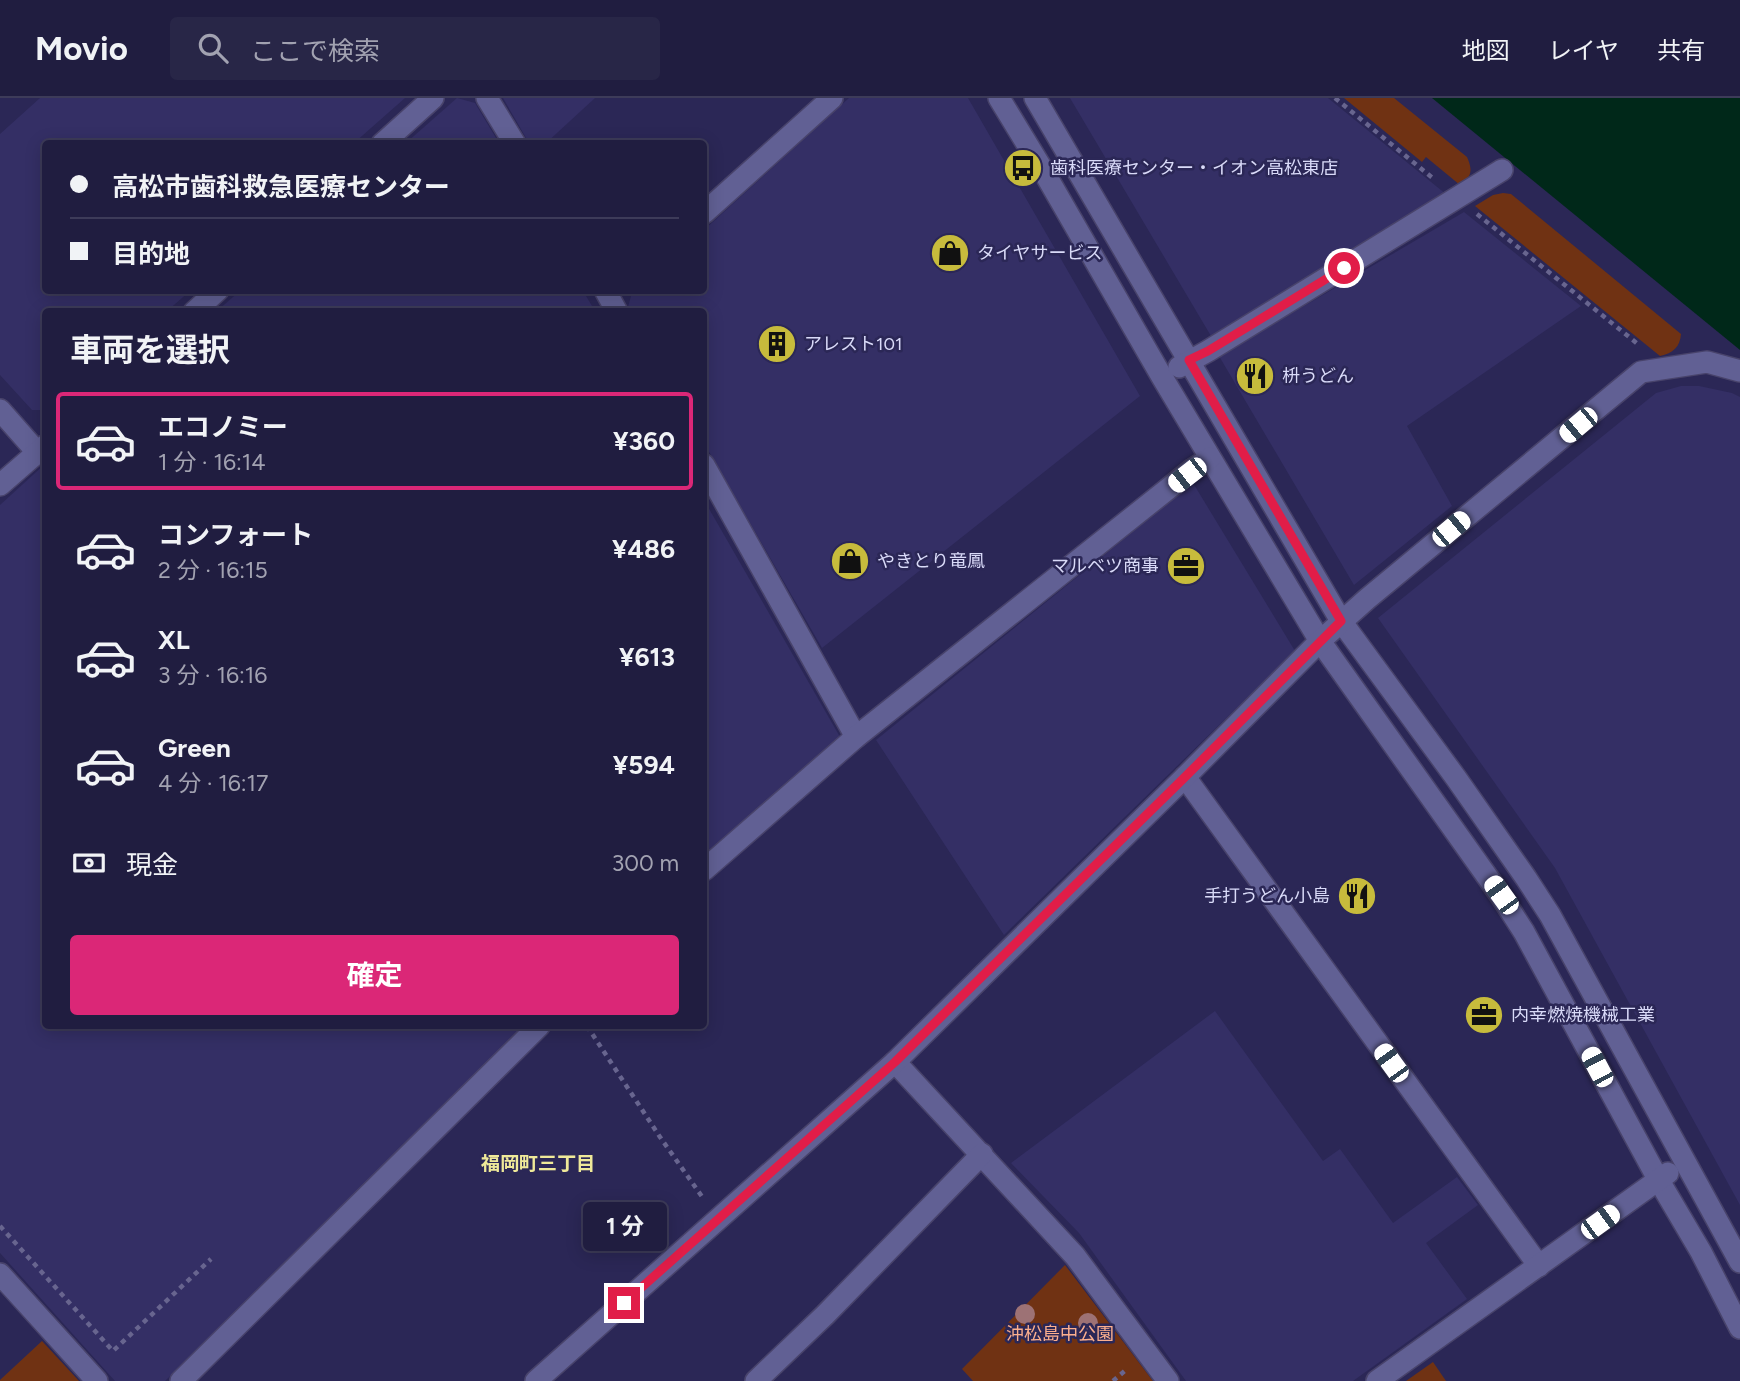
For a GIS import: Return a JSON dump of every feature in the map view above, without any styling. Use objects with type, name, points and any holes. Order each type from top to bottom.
[{"type":"street","points":[[386,140],[433,98]]},
{"type":"street","points":[[487,98],[513,140]]},
{"type":"street","points":[[707,210],[832,98]]},
{"type":"street","points":[[999,98],[1320,641],[1501,895],[1524,932],[1658,1179],[1701,1252],[1740,1328]]},
{"type":"street","points":[[1035,98],[1341,621],[1456,778],[1538,897],[1576,961],[1740,1261],[1714,1277]]},
{"type":"street","points":[[1162,377],[1502,170]]},
{"type":"street","points":[[198,308],[214,294]]},
{"type":"street","points":[[547,1378],[718,1219],[895,1062],[1341,621],[1641,372],[1707,362],[1740,371]]},
{"type":"street","points":[[0,410],[41,449],[0,485]]},
{"type":"street","points":[[707,867],[856,737],[1210,457]]},
{"type":"street","points":[[707,470],[856,737]]},
{"type":"street","points":[[1185,777],[1539,1266]]},
{"type":"street","points":[[181,1381],[536,1029]]},
{"type":"street","points":[[895,1062],[1075,1256],[1168,1381]]},
{"type":"street","points":[[757,1381],[982,1154]]},
{"type":"street","points":[[1377,1381],[1658,1179],[1685,1163]]},
{"type":"street","points":[[0,1274],[97,1381]]},
{"type":"path","points":[[1335,98],[1667,368]]},
{"type":"path","points":[[589,1029],[718,1219]]},
{"type":"path","points":[[0,1226],[113,1351],[211,1259]]},
{"type":"shaded area","points":[[40,98],[405,98],[357,140],[42,140],[42,294],[187,294],[170,308],[42,308],[42,410],[32,410],[0,375],[0,134]]},
{"type":"shaded area","points":[[457,98],[475,103],[497,140],[409,140]]},
{"type":"shaded area","points":[[503,98],[595,98],[549,140],[527,140]]},
{"type":"shaded area","points":[[849,98],[968,98],[1140,396],[822,648],[707,448],[707,308],[628,308],[633,294],[707,294],[707,227]]},
{"type":"shaded area","points":[[1070,98],[1328,98],[1447,195],[1211,336]]},
{"type":"shaded area","points":[[1432,98],[1740,98],[1740,350]]},
{"type":"shaded area","points":[[1464,212],[1581,306],[1407,426],[1452,506],[1354,585],[1219,356]]},
{"type":"shaded area","points":[[236,294],[585,294],[593,308],[220,308]]},
{"type":"shaded area","points":[[1681,386],[1699,386],[1740,397],[1740,1205],[1555,868],[1378,618],[1656,393]]},
{"type":"shaded area","points":[[42,467],[42,1029],[523,1029],[165,1381],[115,1381],[0,1253],[0,505]]},
{"type":"shaded area","points":[[1193,483],[1295,651],[1004,935],[876,740]]},
{"type":"shaded area","points":[[707,505],[840,737],[707,855]]},
{"type":"shaded area","points":[[1215,1011],[1323,1161],[1340,1149],[1393,1223],[1457,1177],[1478,1205],[1426,1243],[1467,1299],[1353,1381],[1186,1381],[1079,1233],[1011,1163]]},
{"type":"green space","points":[[1344,98],[1394,98],[1467,157],[1471,170],[1469,176],[1460,185],[1426,157],[1422,162]]},
{"type":"green space","points":[[1511,194],[1681,334],[1675,349],[1660,356],[1475,206],[1493,195]]},
{"type":"green space","name":"沖松島中公園","points":[[1065,1265],[1153,1381],[973,1381],[962,1369]]},
{"type":"green space","points":[[42,1341],[79,1381],[0,1381],[0,1380]]},
{"type":"green space","points":[[1433,1362],[1446,1381],[1406,1381]]},
{"type":"place","name":"歯科医療センター・イオン高松東店","points":[[1023,168]]},
{"type":"place","name":"タイヤサービス","points":[[950,253]]},
{"type":"place","name":"アレスト101","points":[[777,344]]},
{"type":"place","name":"枡うどん","points":[[1255,376]]},
{"type":"place","name":"やきとり竜鳳","points":[[850,561]]},
{"type":"place","name":"マルベツ商事","points":[[1186,566]]},
{"type":"place","name":"手打うどん小島","points":[[1357,896]]},
{"type":"place","name":"内幸燃焼機械工業","points":[[1484,1015]]},
{"type":"district","name":"福岡町三丁目","points":[[538,1163]]},
{"type":"route","points":[[624,1303],[895,1062],[1341,621],[1189,360],[1344,268]]}]
